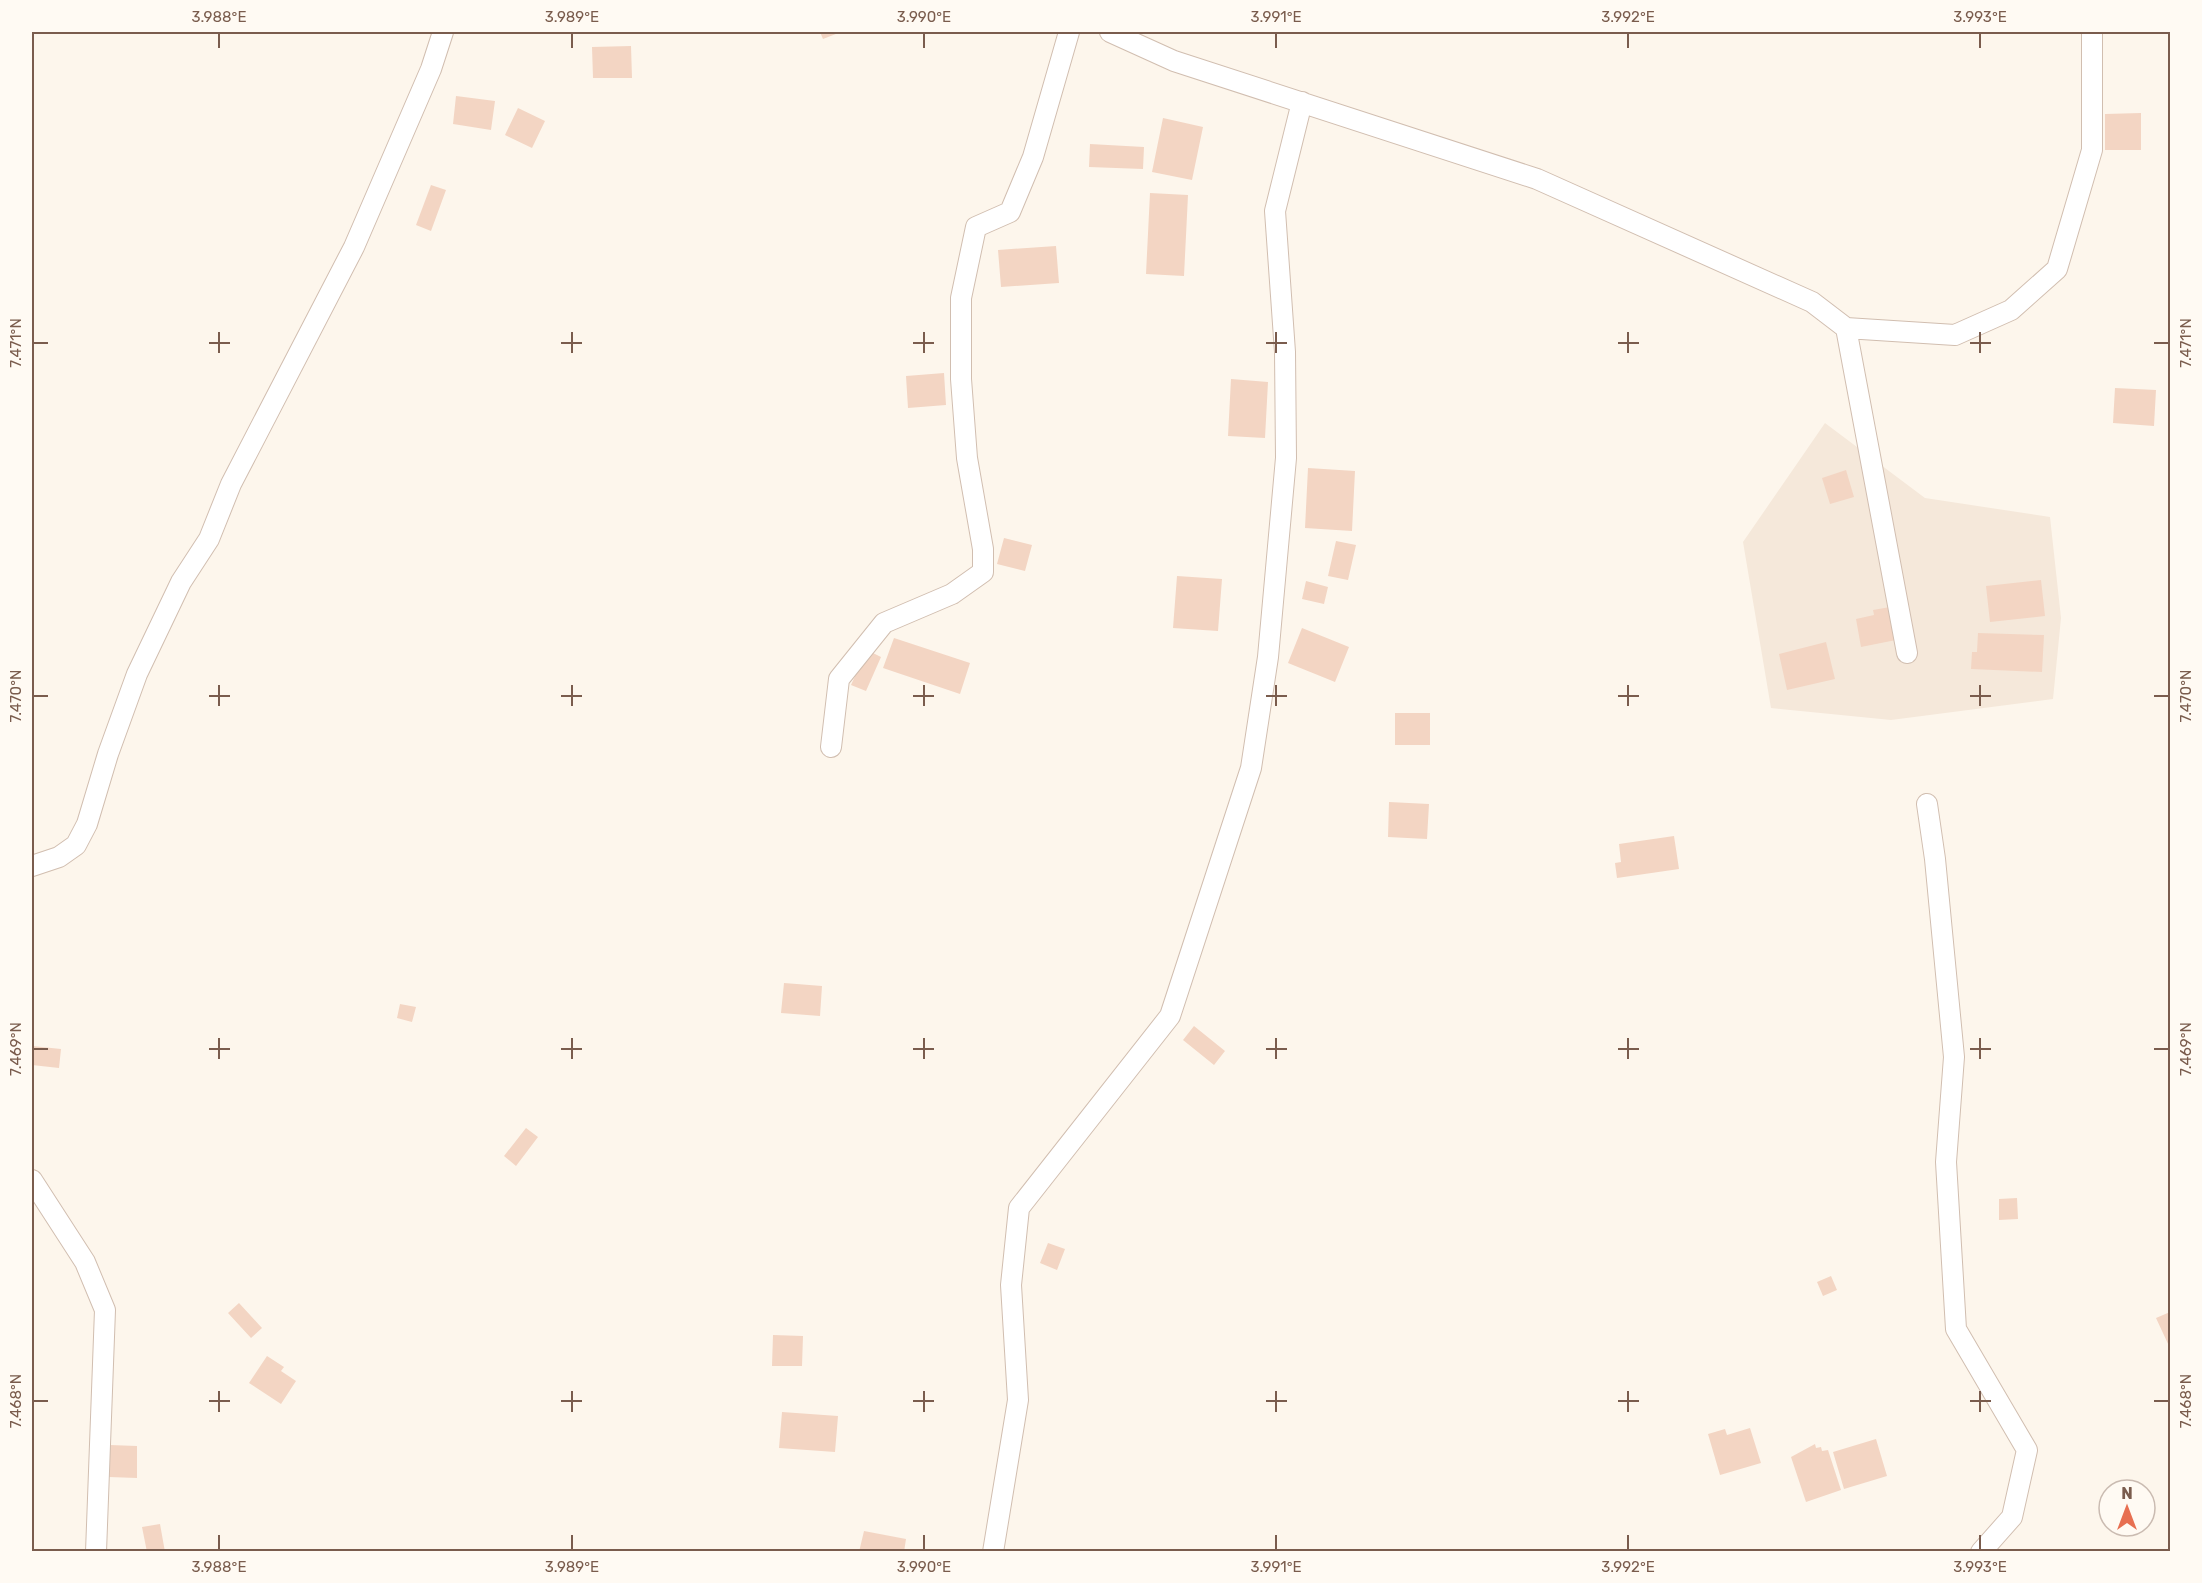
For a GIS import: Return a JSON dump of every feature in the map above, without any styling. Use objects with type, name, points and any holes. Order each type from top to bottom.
[{"type":"street","points":[[32,867],[59,856],[76,845],[87,824],[137,674],[181,582],[208,539],[231,484],[354,247],[431,69],[443,32]]},
{"type":"street","points":[[831,747],[839,679],[884,623],[952,594],[983,572],[983,549],[967,458],[961,379],[961,298],[976,227],[1011,212],[1033,158],[1069,32]]},
{"type":"street","points":[[1110,32],[1174,61],[1537,179],[1812,302],[1846,328],[1955,335],[2012,310],[2056,269],[2092,150],[2092,32]]},
{"type":"street","points":[[993,1551],[1018,1400],[1011,1285],[1019,1208],[1170,1016],[1251,768],[1268,657],[1286,458],[1285,352],[1275,211],[1302,102]]},
{"type":"street","points":[[1846,328],[1907,653]]},
{"type":"street","points":[[1927,804],[1935,859],[1954,1057],[1946,1162],[1956,1329],[2027,1450],[2012,1517],[1981,1551]]},
{"type":"street","points":[[32,1180],[85,1262],[105,1310],[96,1551]]},
{"type":"shaded area","points":[[1825,423],[1925,498],[2050,517],[2061,618],[2053,699],[1891,720],[1771,708],[1743,542]]},
{"type":"building","points":[[820,32],[841,32],[823,39]]},
{"type":"building","points":[[631,46],[632,78],[593,78],[592,47]]},
{"type":"building","points":[[456,96],[495,101],[491,130],[453,124]]},
{"type":"building","points":[[518,108],[545,121],[532,148],[505,135]]},
{"type":"building","points":[[2141,113],[2141,150],[2105,150],[2105,114]]},
{"type":"building","points":[[1163,118],[1203,127],[1192,180],[1152,172]]},
{"type":"building","points":[[1090,144],[1144,147],[1143,169],[1089,167]]},
{"type":"building","points":[[431,185],[446,190],[431,231],[416,225]]},
{"type":"building","points":[[1150,193],[1188,195],[1184,276],[1146,274]]},
{"type":"building","points":[[1056,246],[1059,283],[1001,287],[998,250]]},
{"type":"building","points":[[944,373],[946,405],[908,408],[906,376]]},
{"type":"building","points":[[1231,379],[1268,382],[1265,438],[1228,436]]},
{"type":"building","points":[[2115,388],[2156,390],[2154,426],[2113,423]]},
{"type":"building","points":[[1308,468],[1355,471],[1352,531],[1305,528]]},
{"type":"building","points":[[1846,470],[1854,497],[1830,504],[1822,478]]},
{"type":"building","points":[[1004,538],[1032,545],[1025,571],[997,564]]},
{"type":"building","points":[[1336,541],[1356,545],[1348,580],[1328,576]]},
{"type":"building","points":[[1177,576],[1222,579],[1218,631],[1173,628]]},
{"type":"building","points":[[2041,580],[2045,616],[1990,622],[1986,586]]},
{"type":"building","points":[[1306,581],[1328,587],[1324,604],[1302,599]]},
{"type":"building","points":[[1890,607],[1896,640],[1861,647],[1856,619],[1874,615],[1873,610]]},
{"type":"building","points":[[1302,628],[1349,647],[1335,682],[1288,663]]},
{"type":"building","points":[[1978,633],[2044,635],[2042,672],[1971,669],[1972,652],[1977,652]]},
{"type":"building","points":[[894,638],[970,663],[960,694],[883,668]]},
{"type":"building","points":[[1826,642],[1835,679],[1787,690],[1779,654]]},
{"type":"building","points":[[867,650],[881,657],[866,691],[851,685]]},
{"type":"building","points":[[1395,713],[1430,713],[1430,745],[1395,745]]},
{"type":"building","points":[[1389,802],[1429,804],[1427,839],[1388,837]]},
{"type":"building","points":[[1674,836],[1679,869],[1617,878],[1615,863],[1621,862],[1619,844]]},
{"type":"building","points":[[784,983],[822,986],[820,1016],[781,1013]]},
{"type":"building","points":[[400,1004],[416,1007],[412,1022],[397,1018]]},
{"type":"building","points":[[1194,1026],[1225,1051],[1214,1065],[1183,1040]]},
{"type":"building","points":[[32,1046],[61,1049],[59,1068],[32,1065]]},
{"type":"building","points":[[526,1128],[538,1137],[516,1166],[504,1156]]},
{"type":"building","points":[[2017,1198],[2018,1219],[1999,1220],[1999,1199]]},
{"type":"building","points":[[1048,1243],[1065,1249],[1057,1270],[1040,1263]]},
{"type":"building","points":[[1831,1276],[1837,1290],[1823,1296],[1817,1282]]},
{"type":"building","points":[[239,1303],[262,1328],[251,1338],[228,1313]]},
{"type":"building","points":[[2170,1312],[2170,1345],[2169,1346],[2156,1318]]},
{"type":"building","points":[[773,1335],[803,1336],[802,1366],[772,1366]]},
{"type":"building","points":[[267,1356],[284,1367],[281,1371],[296,1381],[281,1404],[249,1383]]},
{"type":"building","points":[[782,1412],[838,1416],[835,1452],[779,1448]]},
{"type":"building","points":[[1750,1428],[1761,1463],[1720,1475],[1708,1434],[1725,1429],[1727,1435]]},
{"type":"building","points":[[1876,1439],[1887,1476],[1844,1489],[1833,1452]]},
{"type":"building","points":[[1815,1444],[1816,1448],[1821,1447],[1822,1451],[1828,1450],[1841,1490],[1806,1502],[1791,1457]]},
{"type":"building","points":[[110,1445],[137,1446],[137,1478],[109,1477]]},
{"type":"building","points":[[160,1524],[165,1552],[147,1552],[142,1527]]},
{"type":"building","points":[[864,1531],[906,1539],[904,1552],[859,1552]]}]
